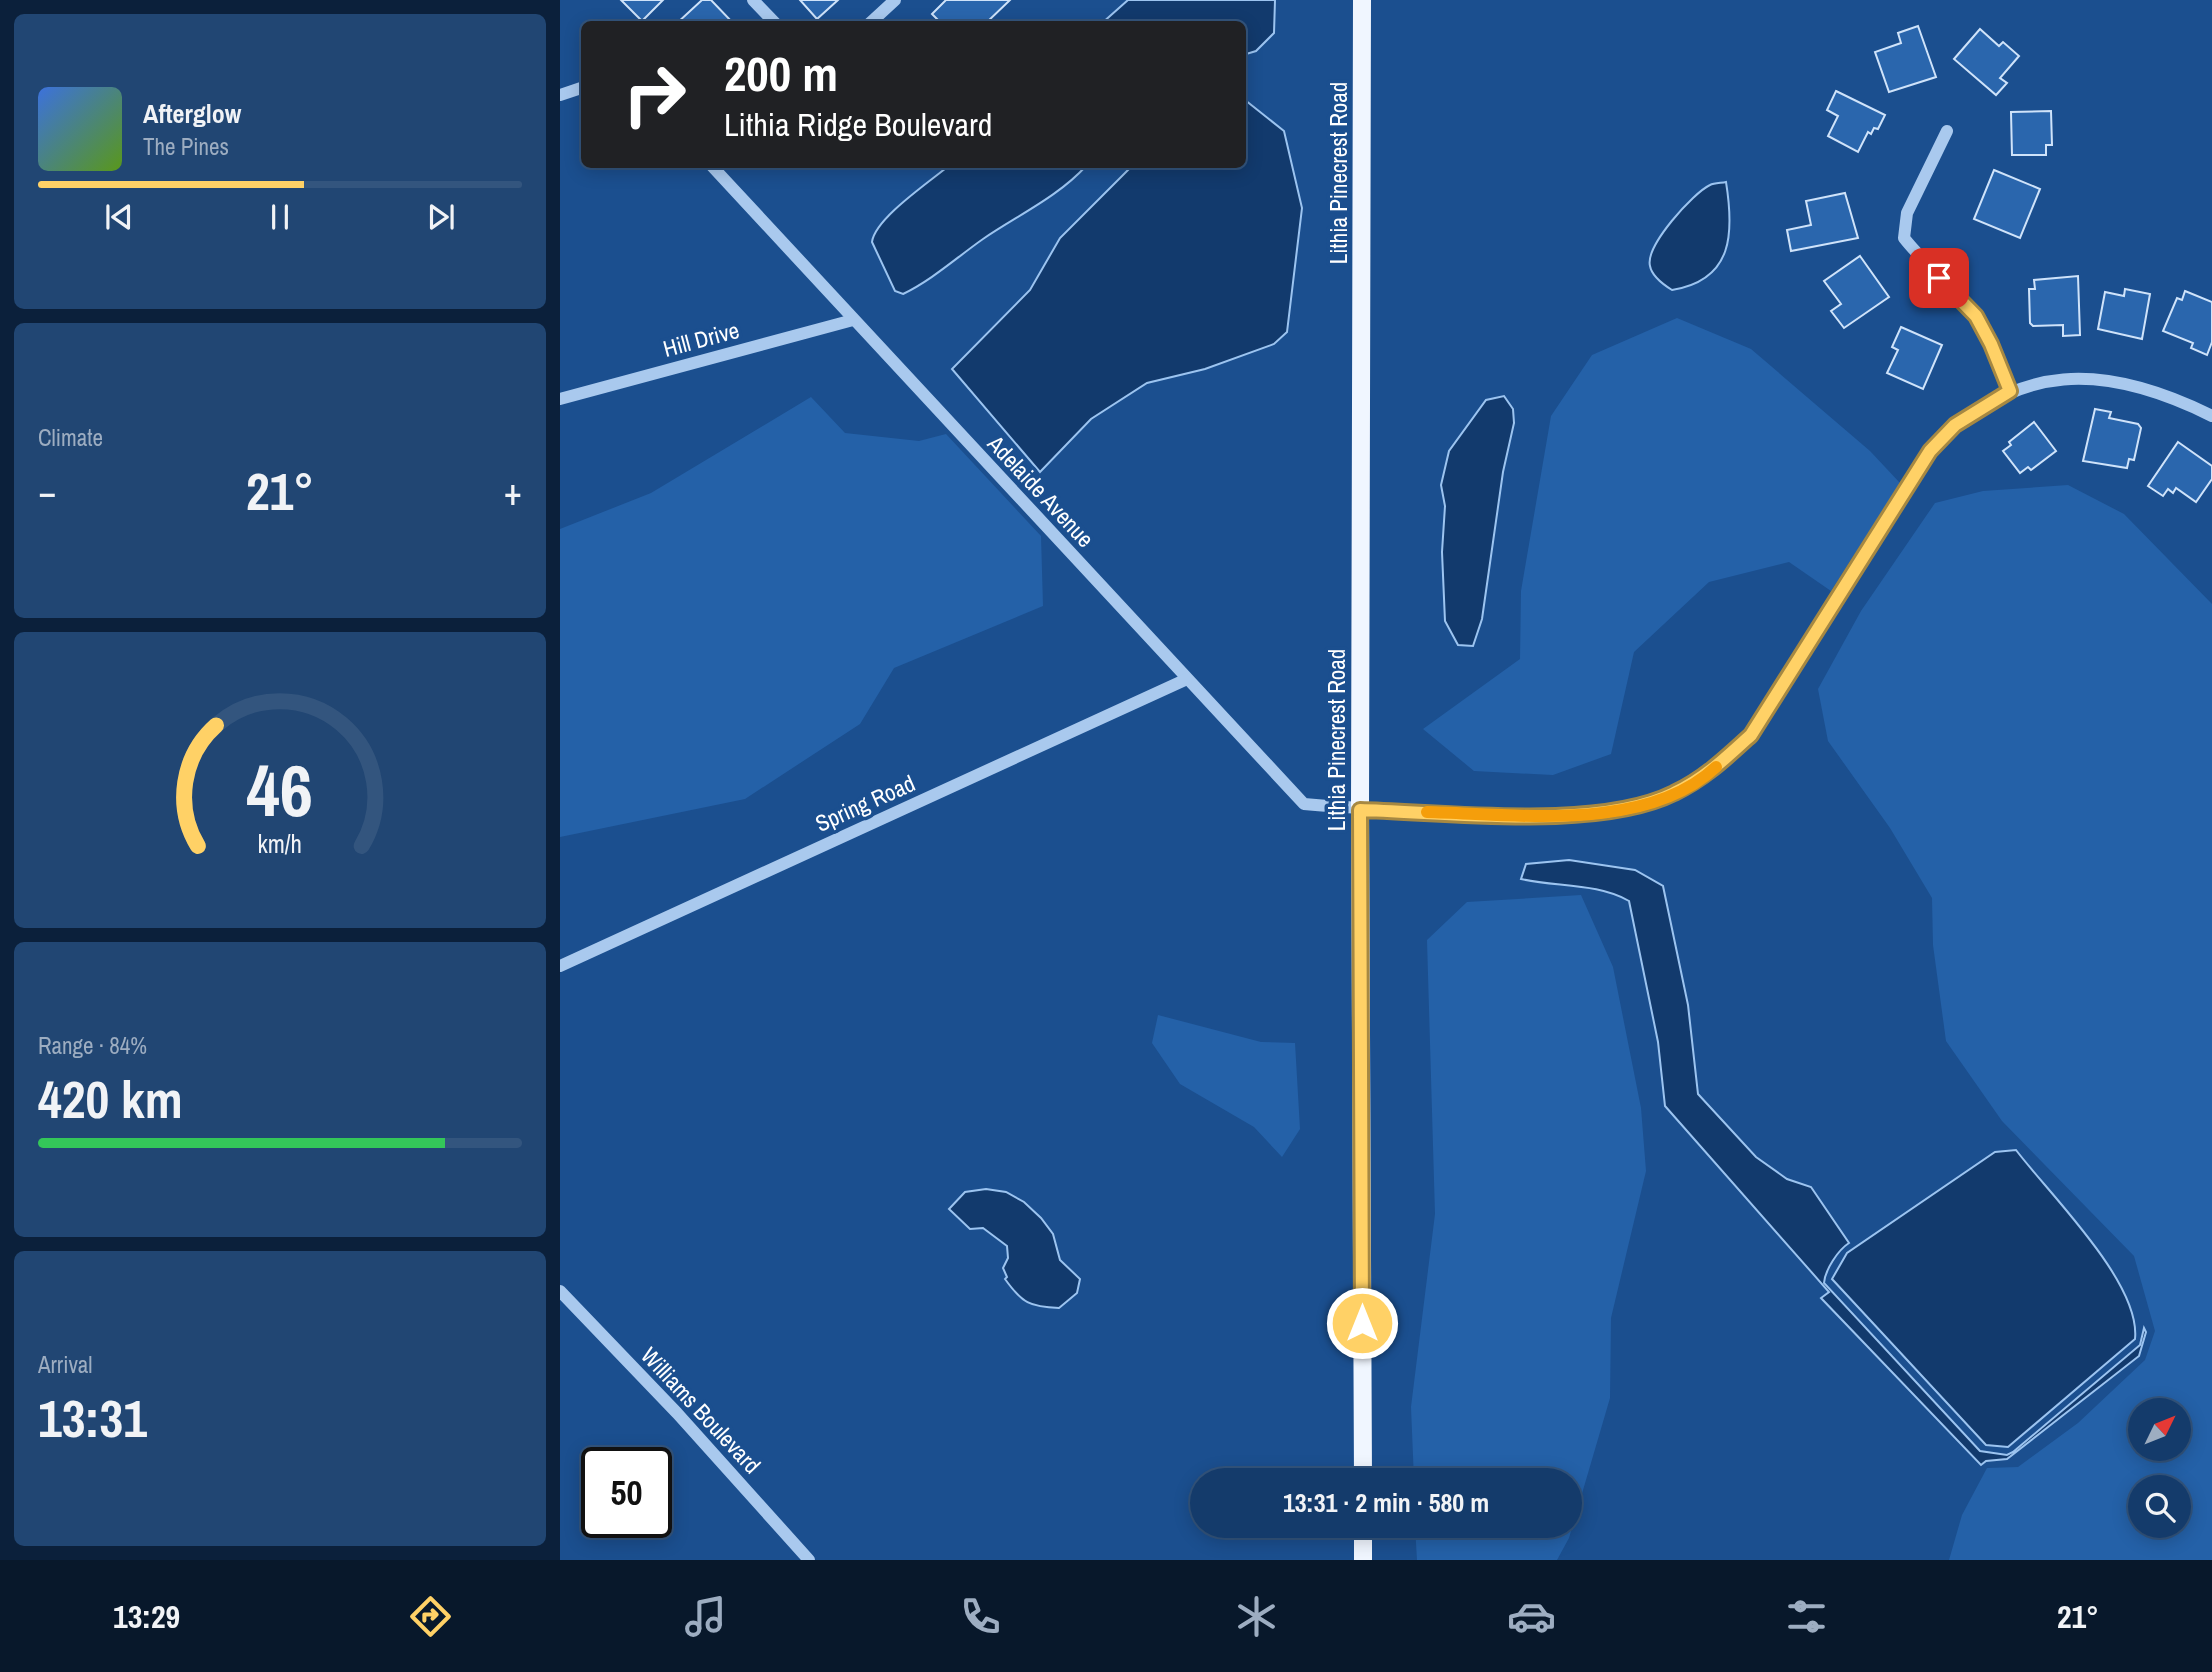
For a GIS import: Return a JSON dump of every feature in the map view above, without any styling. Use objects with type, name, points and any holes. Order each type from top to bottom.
[{"type":"main road","name":"Lithia Pinecrest Road","points":[[1362,0],[1360,810],[1363,1468]]},
{"type":"main road","points":[[1363,1538],[1363,1560]]},
{"type":"street","points":[[753,0],[773,21]]},
{"type":"street","points":[[872,21],[895,0]]},
{"type":"street","points":[[560,95],[581,88]]},
{"type":"street","points":[[1947,131],[1907,213],[1904,239],[1920,260],[1976,316],[1991,344],[2010,391]]},
{"type":"street","name":"Adelaide Avenue","points":[[714,168],[1304,804],[1360,810],[1564,816],[1629,808],[1673,794],[1711,772],[1751,735],[1930,451],[1955,425],[2010,391],[2073,377],[2124,383],[2175,397],[2212,416]]},
{"type":"street","name":"Hill Drive","points":[[560,399],[853,320]]},
{"type":"street","name":"Spring Road","points":[[560,965],[1187,679]]},
{"type":"street","name":"Williams Boulevard","points":[[560,1291],[677,1413],[809,1560]]},
{"type":"shaded area","points":[[1128,0],[1275,0],[1274,33],[1256,51],[1246,54],[1246,21],[1104,21]]},
{"type":"shaded area","points":[[1246,101],[1284,131],[1302,208],[1287,332],[1274,344],[1205,369],[1147,383],[1091,419],[1040,472],[952,369],[1030,290],[1060,238],[1130,168],[1246,168]]},
{"type":"shaded area","points":[[946,168],[1084,168],[1051,196],[903,294],[895,291],[872,242],[875,232],[883,222]]},
{"type":"shaded area","points":[[1726,182],[1729,236],[1718,265],[1708,276],[1692,285],[1672,290],[1651,270],[1650,257],[1655,246],[1672,221],[1693,198],[1710,185]]},
{"type":"shaded area","points":[[1677,318],[1751,349],[1870,451],[1900,483],[1831,591],[1789,562],[1709,582],[1634,652],[1611,754],[1553,775],[1474,771],[1423,729],[1520,659],[1521,591],[1551,416],[1592,355]]},
{"type":"shaded area","points":[[1504,396],[1513,409],[1514,423],[1503,472],[1482,619],[1473,646],[1458,645],[1445,621],[1442,552],[1445,506],[1441,485],[1449,451],[1486,400]]},
{"type":"shaded area","points":[[811,397],[845,433],[919,441],[946,434],[1041,536],[1043,606],[894,668],[860,724],[745,799],[560,837],[560,529],[651,493]]},
{"type":"shaded area","points":[[2068,485],[2124,514],[2212,604],[2212,1560],[1949,1560],[1962,1515],[1987,1468],[2018,1467],[2078,1423],[2145,1360],[2155,1331],[2134,1256],[2002,1121],[1946,1041],[1933,945],[1932,898],[1890,828],[1828,741],[1818,689],[1861,611],[1935,503],[1983,491]]},
{"type":"shaded area","points":[[1569,860],[1635,870],[1663,886],[1688,1005],[1698,1094],[1756,1157],[1787,1179],[1811,1187],[1849,1243],[1833,1261],[1824,1283],[1980,1451],[2007,1455],[2013,1452],[2140,1345],[2144,1328],[2146,1332],[2139,1356],[2007,1459],[1986,1461],[1981,1465],[1821,1298],[1829,1292],[1665,1106],[1658,1042],[1629,901],[1590,888],[1521,879],[1526,864]]},
{"type":"shaded area","points":[[1581,895],[1613,967],[1641,1108],[1646,1171],[1611,1318],[1610,1398],[1582,1494],[1582,1468],[1414,1468],[1411,1407],[1435,1214],[1427,940],[1467,902]]},
{"type":"shaded area","points":[[1158,1015],[1261,1042],[1295,1043],[1300,1129],[1282,1157],[1254,1127],[1180,1084],[1152,1043]]},
{"type":"shaded area","points":[[2016,1150],[2109,1266],[2124,1292],[2133,1317],[2135,1339],[2008,1447],[1986,1445],[1832,1279],[1847,1253],[1995,1152]]},
{"type":"shaded area","points":[[986,1189],[1006,1192],[1024,1202],[1053,1234],[1060,1260],[1080,1279],[1077,1293],[1059,1308],[1034,1305],[1017,1294],[1005,1279],[1007,1277],[1003,1268],[1008,1258],[1007,1246],[983,1228],[970,1229],[949,1209],[965,1192]]},
{"type":"shaded area","points":[[1416,1538],[1569,1538],[1557,1560],[1417,1560]]},
{"type":"building","points":[[621,0],[663,0],[642,21]]},
{"type":"building","points":[[702,0],[711,0],[731,21],[679,21]]},
{"type":"building","points":[[800,0],[838,0],[817,19]]},
{"type":"building","points":[[946,0],[1010,0],[988,21],[939,21],[932,14]]},
{"type":"building","points":[[1918,26],[1936,77],[1889,92],[1875,52],[1901,43],[1898,33]]},
{"type":"building","points":[[1980,29],[1999,46],[2003,42],[2019,56],[2000,78],[2007,83],[1996,95],[1954,59]]},
{"type":"building","points":[[1836,91],[1885,115],[1878,129],[1874,128],[1871,134],[1868,132],[1858,152],[1828,136],[1838,116],[1827,110]]},
{"type":"building","points":[[2051,111],[2052,145],[2046,145],[2046,155],[2012,155],[2011,112]]},
{"type":"building","points":[[1994,170],[2040,189],[2020,238],[1974,219]]},
{"type":"building","points":[[1845,193],[1858,238],[1791,251],[1787,230],[1811,225],[1806,201]]},
{"type":"building","points":[[1860,256],[1889,297],[1844,328],[1831,311],[1841,304],[1824,281]]},
{"type":"building","points":[[2078,276],[2080,335],[2063,336],[2063,325],[2033,326],[2030,323],[2029,289],[2035,289],[2034,280]]},
{"type":"building","points":[[2125,289],[2150,294],[2142,339],[2098,329],[2105,292],[2124,296]]},
{"type":"building","points":[[2185,291],[2212,302],[2212,342],[2207,355],[2191,348],[2193,343],[2163,331],[2177,298],[2182,300]]},
{"type":"building","points":[[1901,327],[1942,345],[1923,389],[1887,373],[1898,350],[1892,347]]},
{"type":"building","points":[[2095,409],[2111,412],[2109,418],[2138,424],[2141,428],[2134,460],[2129,459],[2127,468],[2083,461]]},
{"type":"building","points":[[2034,422],[2056,451],[2031,470],[2028,467],[2020,473],[2003,451],[2011,445],[2009,442]]},
{"type":"building","points":[[2178,442],[2212,466],[2212,479],[2196,502],[2176,488],[2173,493],[2168,489],[2163,496],[2148,486]]},
{"type":"slow traffic","points":[[1427,812],[1564,816],[1629,808],[1673,794],[1716,767]]},
{"type":"route","points":[[1362,1323],[1360,810],[1564,816],[1629,808],[1673,794],[1711,772],[1751,735],[1930,451],[1955,425],[2010,391],[1991,344],[1976,316],[1939,278]]}]
